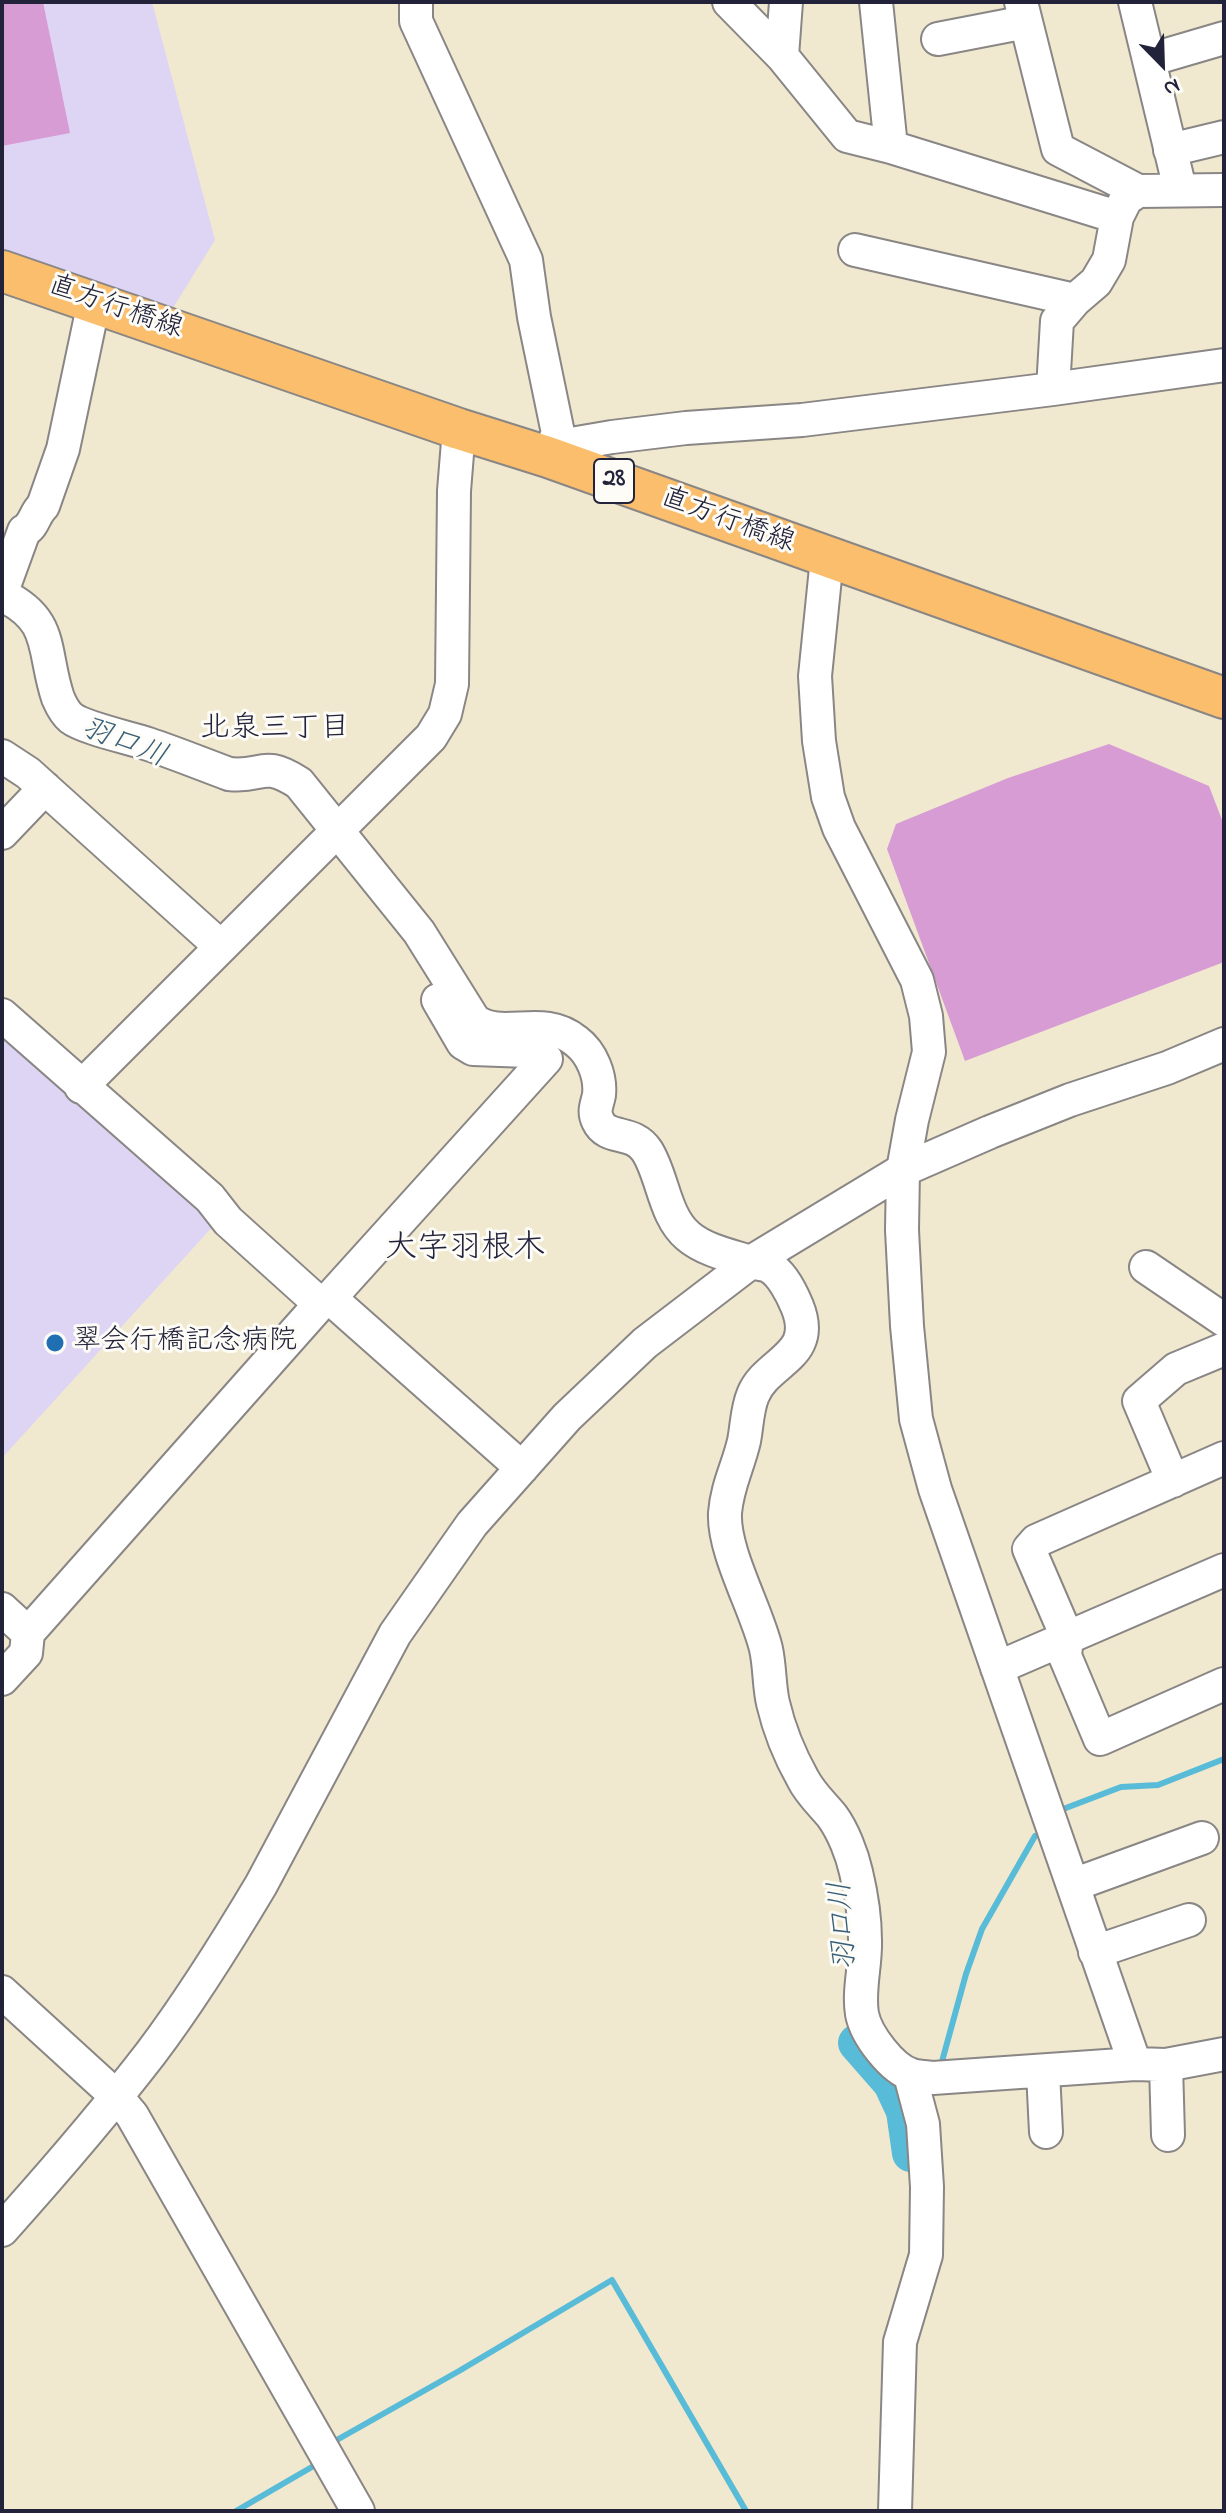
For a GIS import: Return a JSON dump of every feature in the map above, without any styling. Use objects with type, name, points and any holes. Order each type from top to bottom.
[{"type":"main road","name":"直方行橋線","points":[[2,271],[548,457],[1224,698]]},
{"type":"street","points":[[416,2],[416,21],[526,260],[534,317],[558,433],[548,457]]},
{"type":"street","points":[[729,2],[782,56],[847,136],[1117,217]]},
{"type":"street","points":[[782,56],[786,2]]},
{"type":"street","points":[[876,2],[891,147]]},
{"type":"street","points":[[1135,2],[1180,189]]},
{"type":"street","points":[[938,39],[1023,12],[1058,149],[1138,191],[1224,190]]},
{"type":"street","points":[[1149,60],[1224,38]]},
{"type":"street","points":[[1170,150],[1224,137]]},
{"type":"street","points":[[1053,389],[1057,321],[1096,282],[1109,260],[1117,217],[1126,199],[1138,191]]},
{"type":"street","points":[[855,250],[1075,300]]},
{"type":"street","points":[[94,302],[63,449],[43,506],[31,526],[24,531],[3,590],[30,612],[38,624],[46,643],[61,707],[72,719],[229,774],[241,776],[258,770],[272,770],[299,783],[419,932],[474,1020],[482,1026],[497,1028],[542,1027],[563,1031],[581,1044],[599,1079],[595,1113],[600,1125],[604,1130],[635,1137],[647,1151],[678,1224],[688,1236],[705,1246],[772,1267],[788,1288],[798,1309],[802,1336],[794,1351],[760,1382],[752,1396],[743,1446],[728,1488],[725,1518],[730,1545],[766,1649],[773,1703],[785,1742],[804,1783],[834,1818],[851,1855],[865,1938],[862,2015],[872,2039],[891,2061],[910,2075],[933,2078],[1150,2064],[1224,2054]]},
{"type":"street","points":[[548,457],[577,443],[612,437],[802,420],[1224,365]]},
{"type":"street","points":[[81,1087],[431,737],[445,714],[452,684],[454,491],[459,429]]},
{"type":"street","points":[[827,558],[815,676],[819,741],[828,797],[839,828],[917,980],[926,1016],[929,1052],[903,1170],[903,1258],[916,1419],[935,1489],[1095,1952],[1150,2064],[1168,2135]]},
{"type":"street","points":[[2,756],[28,773],[220,946]]},
{"type":"street","points":[[2,833],[45,788]]},
{"type":"street","points":[[2,1679],[26,1653],[28,1633],[546,1059],[528,1051],[473,1049],[463,1043],[420,970],[437,960]]},
{"type":"street","points":[[2,1015],[210,1198],[228,1221],[522,1468]]},
{"type":"street","points":[[2,2230],[152,2052],[237,1923],[299,1816],[334,1744],[395,1634],[472,1524],[567,1417],[645,1343],[751,1262],[903,1170],[1070,1100],[1167,1068],[1224,1044]]},
{"type":"street","points":[[1146,1267],[1224,1320]]},
{"type":"street","points":[[1173,1481],[1139,1401],[1176,1369],[1224,1349]]},
{"type":"street","points":[[1224,1458],[1036,1541],[1029,1549],[1067,1637],[1065,1656],[1100,1739],[1224,1684]]},
{"type":"street","points":[[997,1668],[1224,1570]]},
{"type":"street","points":[[2,1609],[28,1633]]},
{"type":"street","points":[[1073,1885],[1202,1838]]},
{"type":"street","points":[[1095,1952],[1189,1920]]},
{"type":"street","points":[[2,1992],[116,2096],[132,2115],[358,2511]]},
{"type":"street","points":[[1043,2072],[1046,2132]]},
{"type":"street","points":[[895,2511],[900,2342],[926,2255],[927,2187],[923,2124],[910,2075]]},
{"type":"shaded area","points":[[2,2],[152,2],[215,240],[173,308],[2,252]]},
{"type":"shaded area","name":"翠会行橋記念病院","points":[[2,1026],[216,1223],[2,1458]]},
{"type":"building","points":[[2,2],[43,2],[70,133],[2,146]]},
{"type":"building","points":[[1109,744],[1209,786],[1224,825],[1224,962],[965,1061],[887,849],[896,824],[1008,778]]},
{"type":"waterway","points":[[1058,1811],[1121,1787],[1158,1785],[1224,1759]]},
{"type":"waterway","points":[[941,2065],[982,1929],[1035,1836]]},
{"type":"waterway","name":"羽口川","points":[[857,2043],[892,2083],[905,2111],[911,2153]]},
{"type":"waterway","points":[[335,2441],[612,2280],[746,2511]]},
{"type":"waterway","points":[[236,2511],[317,2464]]},
{"type":"place","name":"翠会行橋記念病院","points":[[55,1343]]},
{"type":"district","name":"北泉三丁目","points":[[275,731]]},
{"type":"district","name":"大字羽根木","points":[[465,1251]]}]
